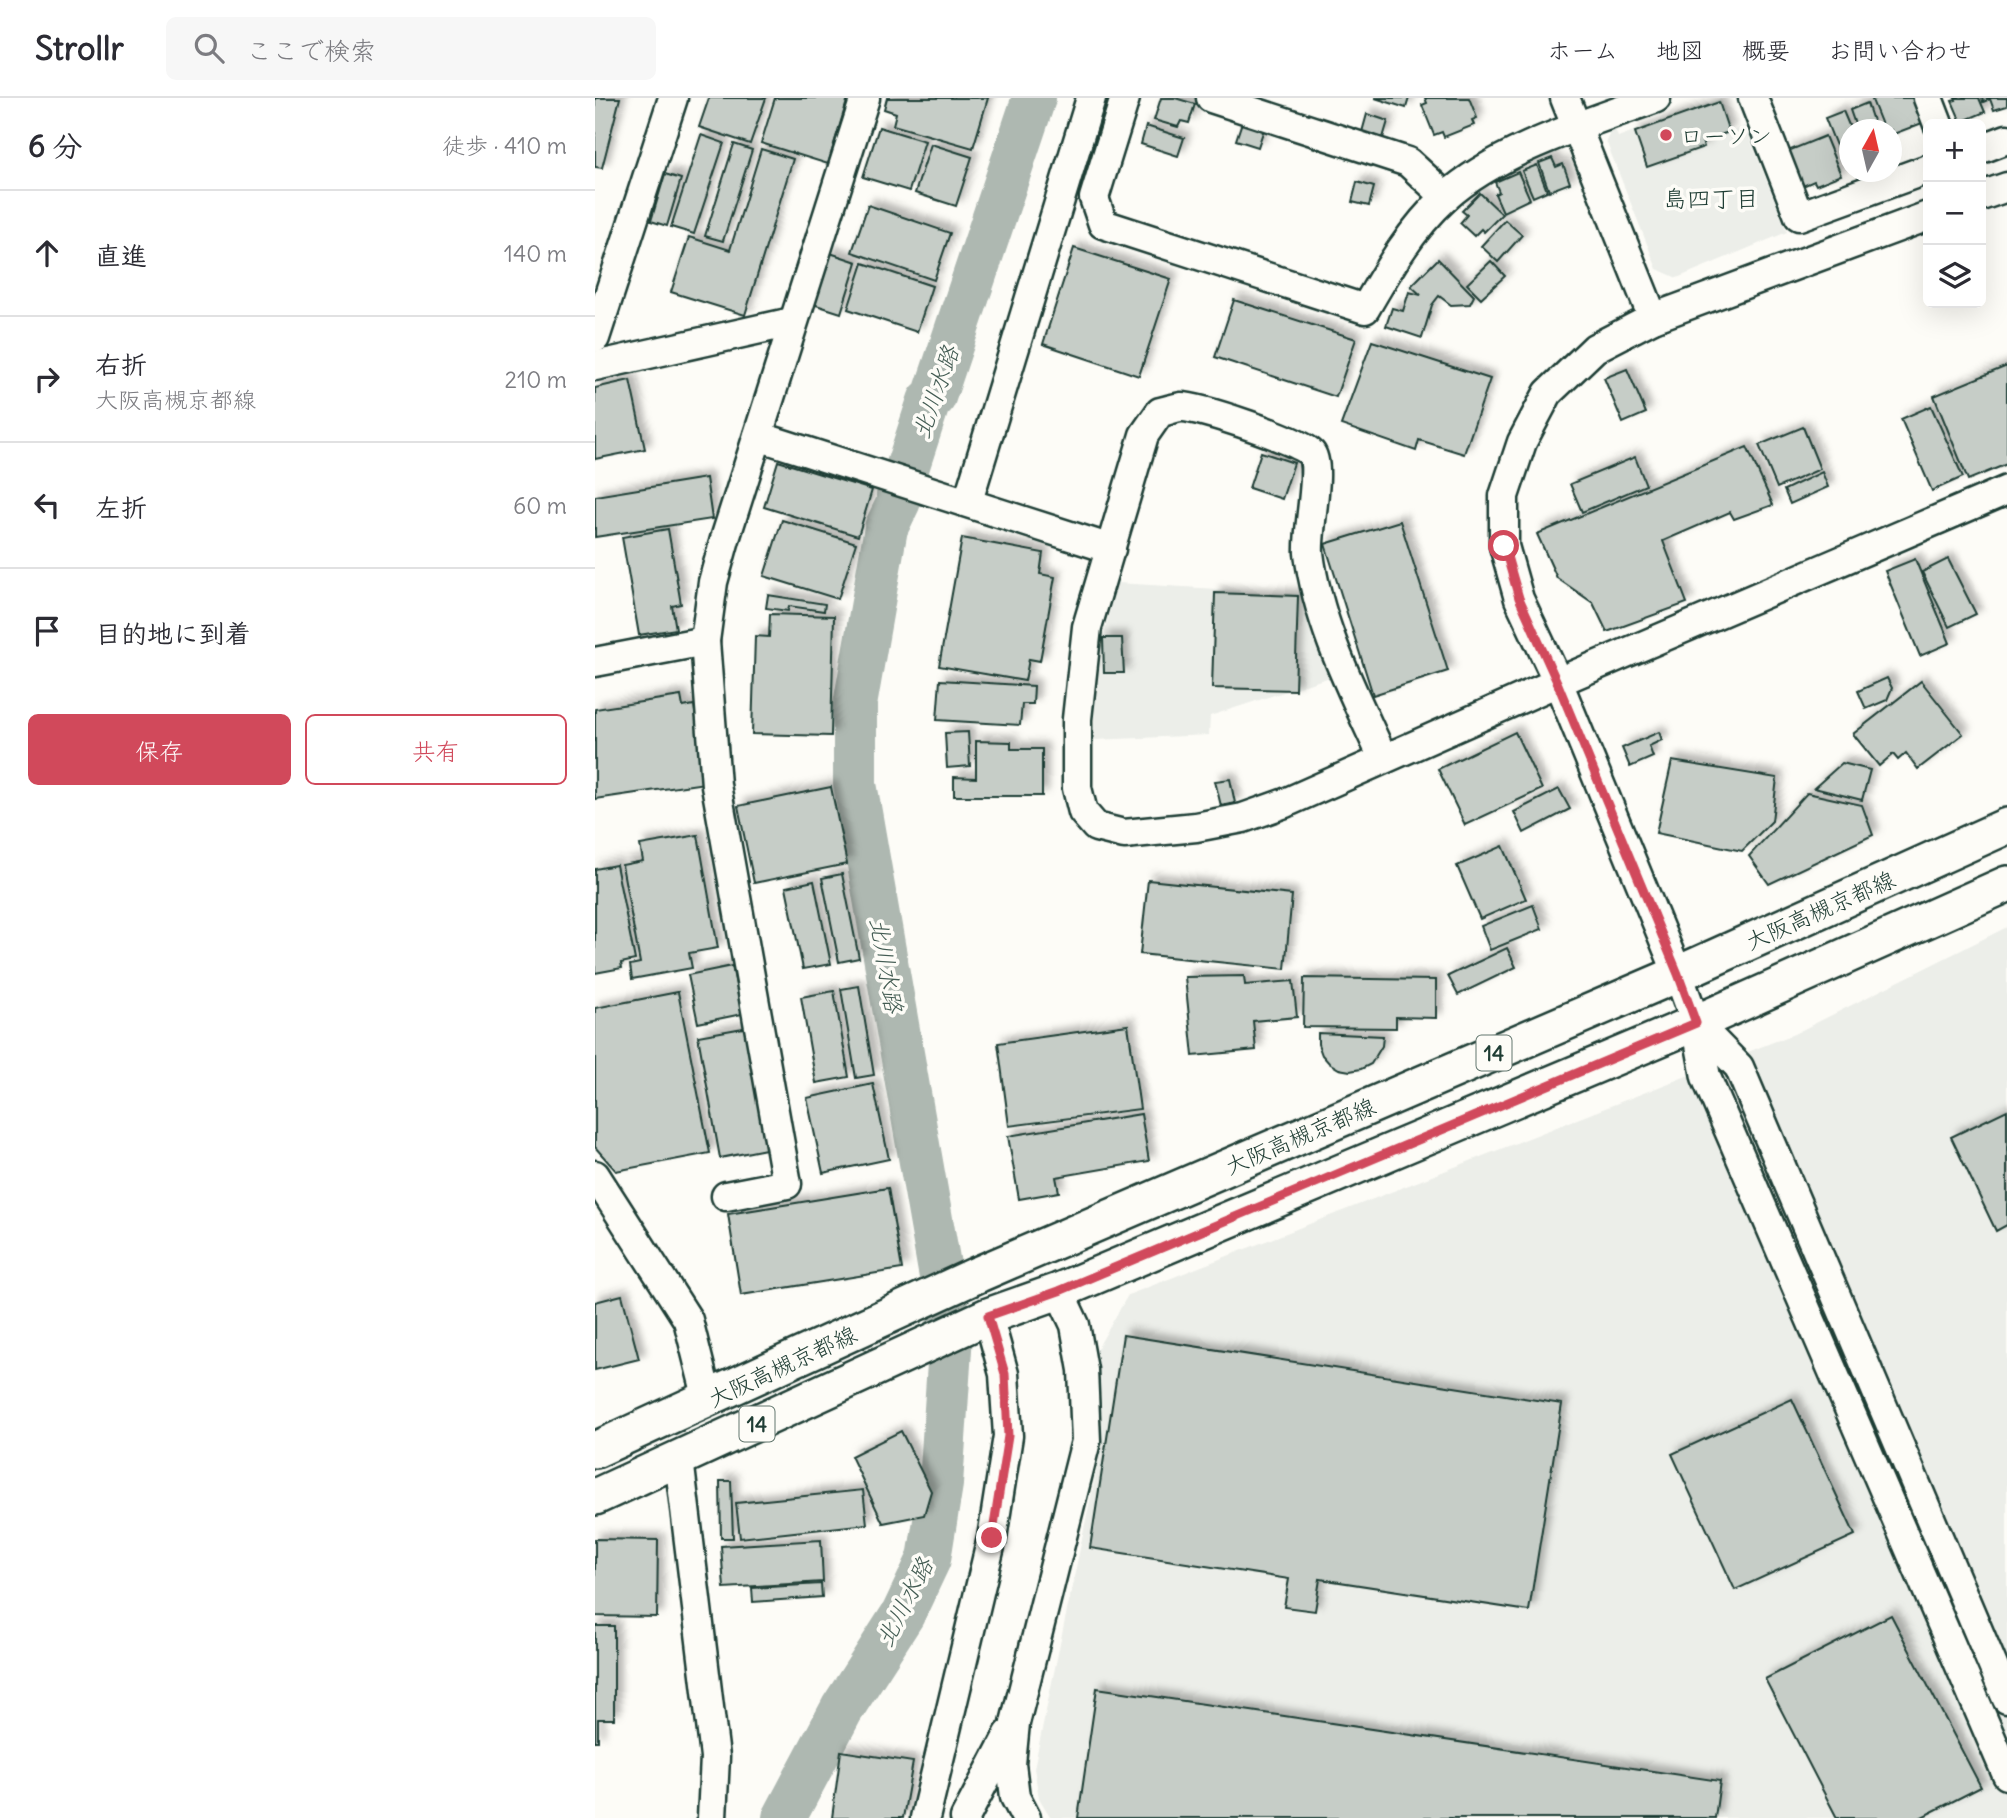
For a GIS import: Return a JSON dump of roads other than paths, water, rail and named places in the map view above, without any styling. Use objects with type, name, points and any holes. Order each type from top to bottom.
[{"type":"main road","name":"大阪高槻京都線","points":[[595,1450],[979,1275],[1678,974],[2007,826]]},
{"type":"main road","name":"大阪高槻京都線","points":[[595,1497],[982,1319],[1059,1291],[1696,1023],[2007,884]]},
{"type":"street","points":[[595,338],[673,98]]},
{"type":"street","points":[[726,1196],[787,1184],[716,785],[705,642],[713,582],[792,322],[865,98]]},
{"type":"street","points":[[968,501],[1091,98]]},
{"type":"street","points":[[1125,98],[1094,198],[1103,224],[1365,309],[1397,254],[1446,197],[1492,164],[1576,128],[1657,98]]},
{"type":"street","points":[[1211,98],[1408,162],[1446,197]]},
{"type":"street","points":[[1565,98],[1653,318]]},
{"type":"street","points":[[1753,98],[1799,216],[1923,171]]},
{"type":"street","points":[[1928,98],[1936,119]]},
{"type":"street","points":[[1986,147],[2007,139]]},
{"type":"street","points":[[1986,195],[2007,187]]},
{"type":"street","points":[[1923,218],[1653,318],[1595,348],[1548,393],[1523,442],[1504,496],[1504,546],[1519,598],[1557,682],[1678,974],[1696,1023],[1706,1077],[2007,1775]]},
{"type":"street","points":[[595,366],[792,322]]},
{"type":"street","points":[[1383,758],[1335,649],[1316,593],[1309,550],[1316,469],[1312,454],[1297,443],[1200,410],[1182,407],[1160,412],[1145,435],[1087,628],[1077,719],[1077,788],[1083,812],[1095,827],[1124,834],[1196,827],[1243,818],[1285,803],[1557,682],[2007,489]]},
{"type":"street","points":[[758,436],[968,501],[1111,549]]},
{"type":"street","points":[[595,662],[705,642]]},
{"type":"street","points":[[1696,1023],[1739,1067],[2007,1699]]},
{"type":"street","points":[[595,1175],[688,1320],[708,1400]]},
{"type":"street","points":[[1026,1818],[1015,1797],[1013,1786],[1011,1764],[1015,1723],[1086,1441],[1083,1370],[1075,1325],[1059,1291]]},
{"type":"street","points":[[925,1818],[992,1538],[1008,1436],[1005,1374],[982,1319]]},
{"type":"street","points":[[679,1459],[715,1757],[712,1818]]},
{"type":"street","points":[[965,1818],[1015,1723]]},
{"type":"waterway","name":"北川水路","points":[[784,1818],[842,1709],[903,1614],[929,1559],[941,1484],[951,1334],[855,784],[855,705],[886,528],[899,501],[898,496],[929,401],[934,397],[1034,98]]},
{"type":"place","name":"ローソン","points":[[1666,135]]},
{"type":"district","name":"島四丁目","points":[[1711,198]]}]
